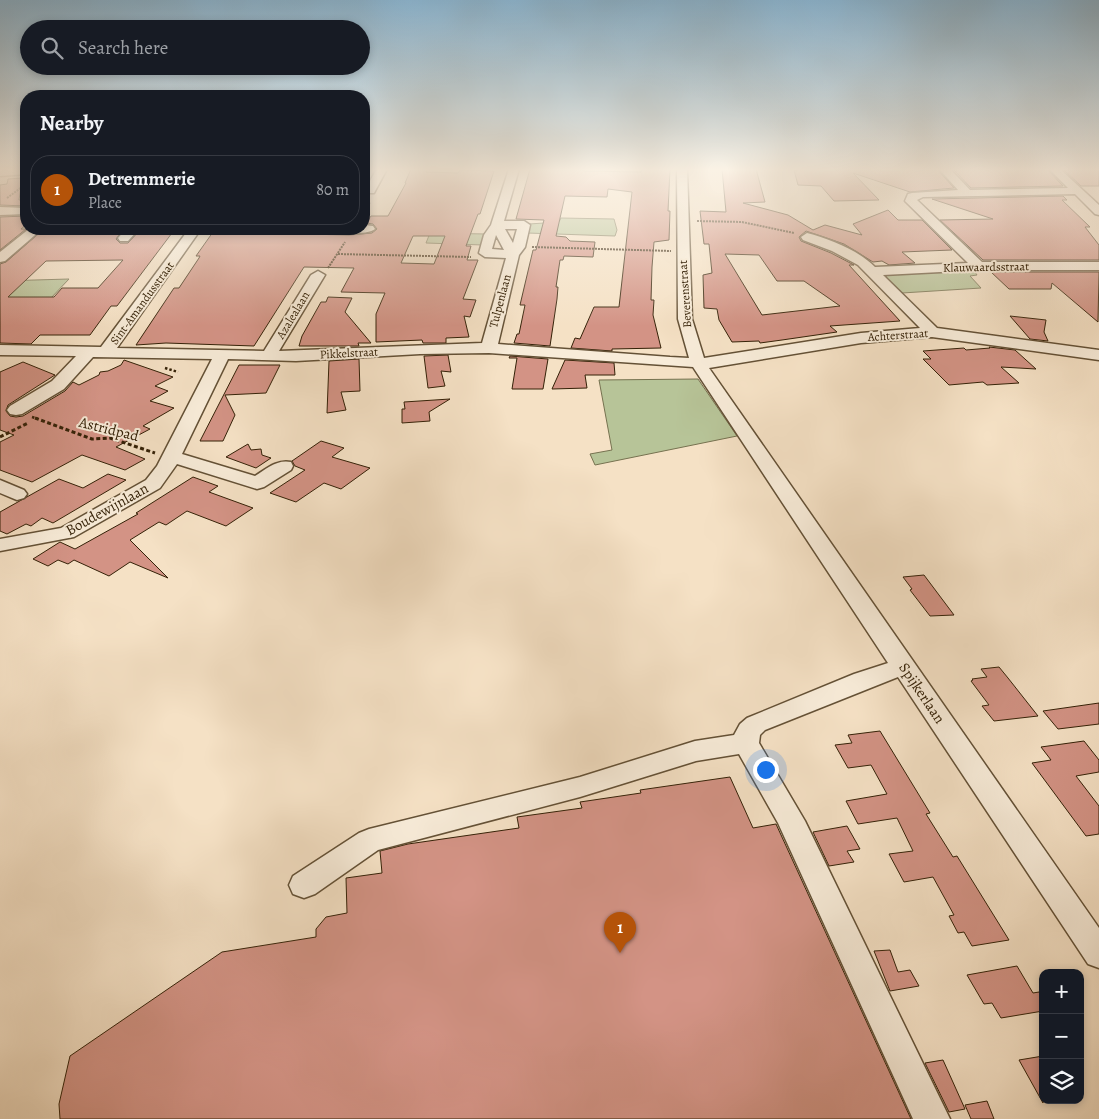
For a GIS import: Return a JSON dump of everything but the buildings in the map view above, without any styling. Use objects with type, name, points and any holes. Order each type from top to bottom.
[{"type":"street","name":"Tulpenlaan","points":[[498,221],[490,235],[485,253],[516,250]]},
{"type":"street","name":"Beverenstraat","points":[[682,221],[685,319],[698,363],[745,433]]},
{"type":"street","points":[[932,221],[980,266]]},
{"type":"street","name":"Tulpenlaan","points":[[497,225],[516,250]]},
{"type":"street","name":"Tulpenlaan","points":[[488,348],[524,225],[497,225]]},
{"type":"street","points":[[0,258],[29,235]]},
{"type":"street","name":"Sint-Amandusstraat","points":[[106,352],[191,235]]},
{"type":"street","points":[[807,237],[848,253],[873,271],[932,332]]},
{"type":"street","name":"Klauwaardsstraat","points":[[873,271],[980,266],[1099,266]]},
{"type":"street","name":"Azalealaan","points":[[269,355],[318,275]]},
{"type":"street","name":"Achterstraat","points":[[698,363],[723,362],[861,338],[932,332],[1099,355]]},
{"type":"street","name":"Pikkelstraat","points":[[0,350],[326,355],[420,349],[488,348],[698,363]]},
{"type":"street","points":[[16,410],[63,381],[89,352]]},
{"type":"street","name":"Boudewijnlaan","points":[[0,546],[67,533],[154,484],[166,467],[222,354]]},
{"type":"street","name":"Spijkerlaan","points":[[745,433],[1099,954]]},
{"type":"street","points":[[170,457],[187,460],[257,484],[284,466]]},
{"type":"street","points":[[904,666],[863,680],[756,724],[748,733],[746,743],[791,821],[932,1119]]},
{"type":"street","points":[[304,884],[369,841],[580,787],[695,751],[746,743]]},
{"type":"path","points":[[719,221],[742,222],[807,237]]},
{"type":"path","points":[[318,275],[326,272],[350,235]]},
{"type":"path","points":[[516,250],[682,251]]},
{"type":"path","points":[[338,254],[475,257]]},
{"type":"path","name":"Astridpad","points":[[16,410],[35,419],[92,439],[110,438],[170,457]]},
{"type":"path","points":[[0,437],[35,419]]},
{"type":"green space","points":[[615,221],[617,230],[615,236],[527,233],[529,224]]},
{"type":"green space","points":[[430,233],[487,234],[483,245],[426,243]]},
{"type":"green space","points":[[973,269],[977,275],[970,276],[981,288],[902,293],[884,278],[891,273]]},
{"type":"green space","points":[[69,279],[50,299],[28,300],[0,296],[0,281]]},
{"type":"green space","points":[[698,379],[737,436],[595,465],[590,454],[612,450],[599,380]]},
{"type":"place","name":"Detremmerie","points":[[620,953]]}]
